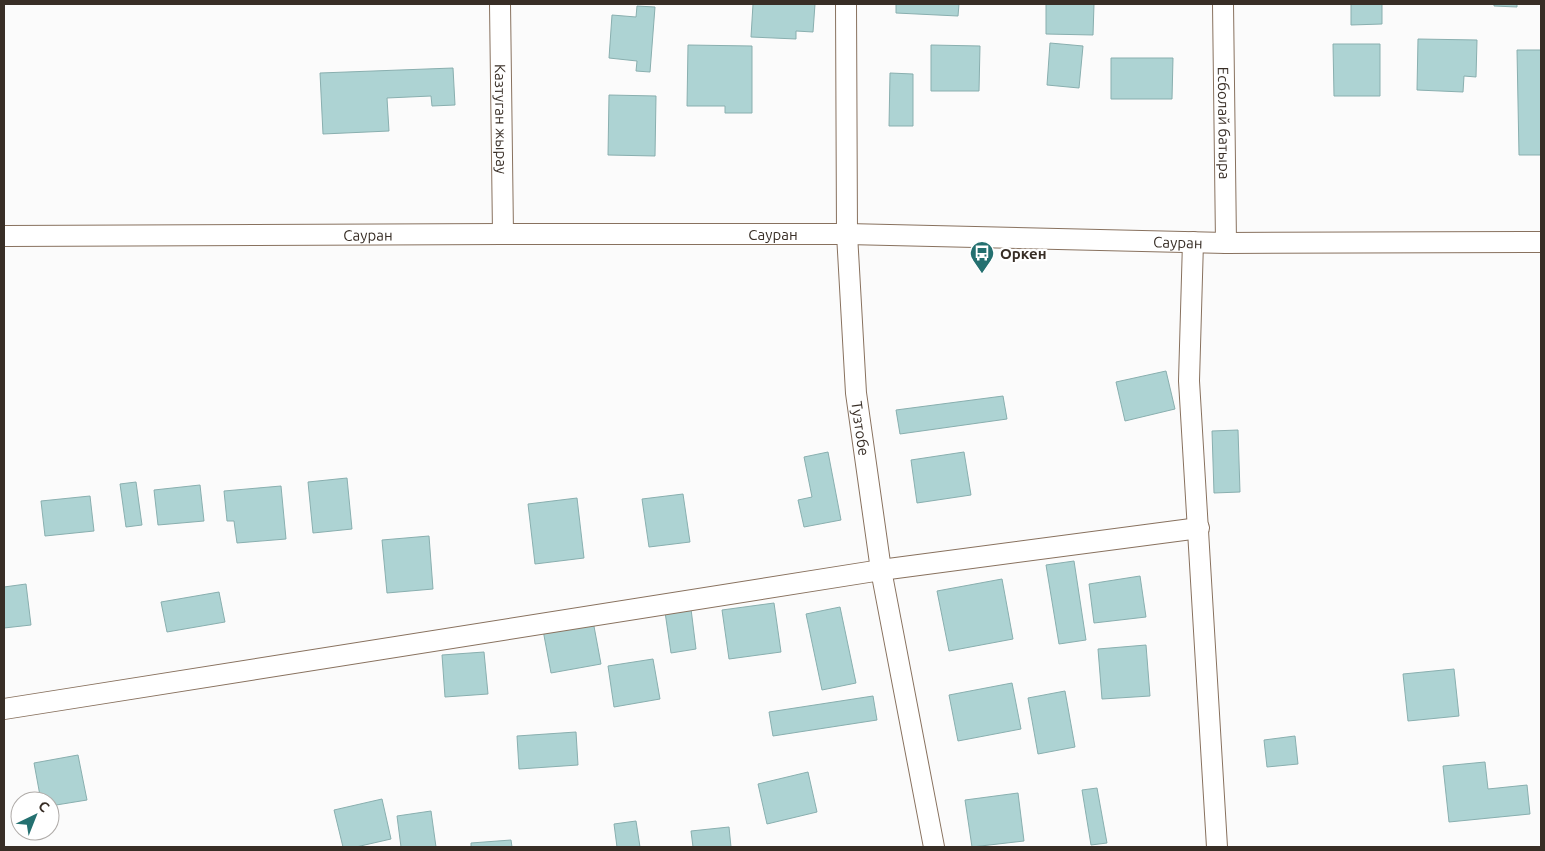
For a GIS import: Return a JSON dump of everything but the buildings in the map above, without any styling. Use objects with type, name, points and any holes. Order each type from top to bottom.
[{"type":"street","name":"Казтуган жырау","points":[[500,4],[503,234]]},
{"type":"street","name":"Тузтобе","points":[[846,4],[847,234],[856,394],[881,570],[934,847]]},
{"type":"street","name":"Есболай батыра","points":[[1223,4],[1226,242]]},
{"type":"street","name":"Сауран","points":[[4,236],[847,234],[1193,242],[1541,242]]},
{"type":"street","points":[[1193,242],[1190,381],[1217,847]]},
{"type":"street","points":[[4,709],[881,570],[1198,528]]},
{"type":"place","name":"Оркен","points":[[982,274]]}]
